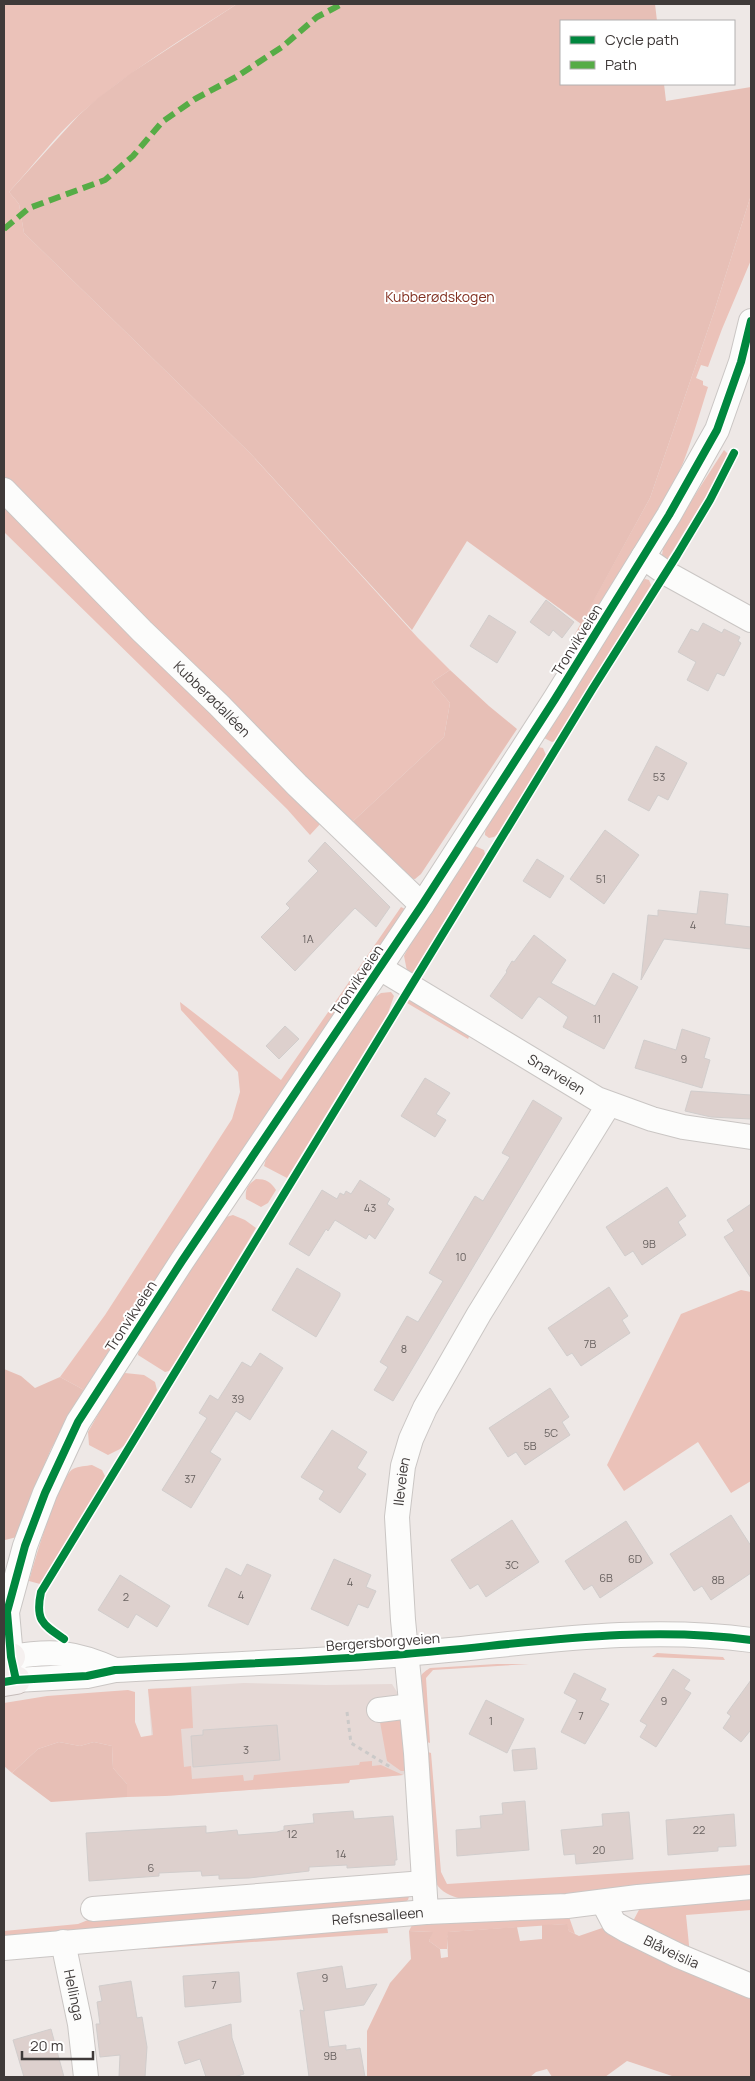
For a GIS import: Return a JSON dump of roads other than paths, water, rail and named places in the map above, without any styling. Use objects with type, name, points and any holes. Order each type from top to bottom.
[{"type":"street","name":"Tronvikveien","points":[[9,1669],[7,1612],[25,1546],[45,1493],[78,1422],[177,1268],[422,905],[545,714],[669,515],[716,430],[741,362],[751,321]]},
{"type":"street","name":"Kubberødalléen","points":[[4,490],[297,785],[422,905]]},
{"type":"street","points":[[643,557],[666,573],[751,620]]},
{"type":"street","name":"Snarveien","points":[[380,968],[589,1094],[609,1104],[652,1119],[683,1127],[751,1137]]},
{"type":"street","name":"Ileveien","points":[[426,1912],[397,1516],[403,1466],[411,1439],[425,1408],[479,1314],[609,1104]]},
{"type":"street","name":"Bergersborgveien","points":[[9,1669],[37,1652],[62,1653],[90,1659],[115,1670],[406,1654],[609,1636],[672,1635],[751,1640]]},
{"type":"street","points":[[379,1710],[411,1706]]},
{"type":"street","points":[[93,1909],[424,1883]]},
{"type":"street","name":"Refsnesalleen","points":[[4,1948],[426,1912],[567,1906],[751,1886]]},
{"type":"street","name":"Blåveislia","points":[[603,1902],[609,1917],[614,1923],[626,1930],[679,1956],[751,1986]]},
{"type":"street","name":"Hellinga","points":[[63,1942],[80,2024],[86,2077]]},
{"type":"park label","name":"Kubberødskogen","points":[[440,297]]}]
